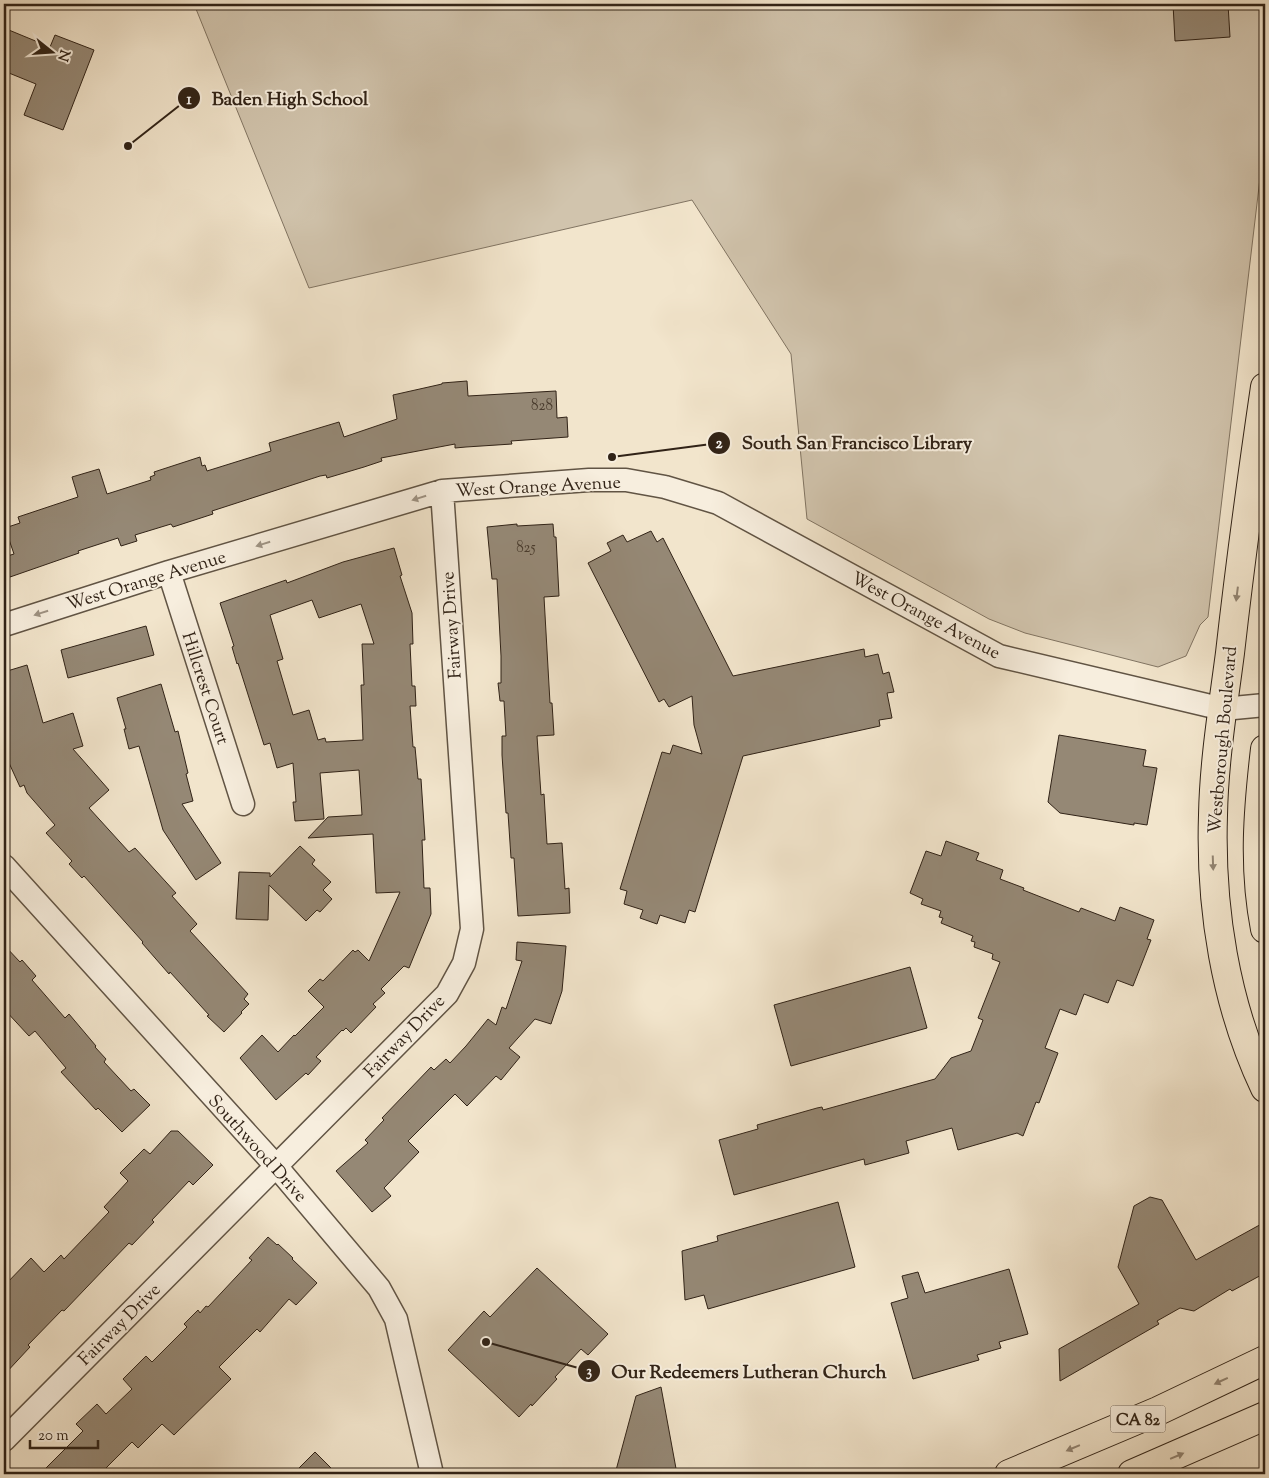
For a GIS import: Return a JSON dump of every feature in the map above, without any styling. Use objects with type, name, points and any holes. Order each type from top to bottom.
[{"type":"main road","name":"Westborough Boulevard","points":[[1265,387],[1223,709],[1213,814],[1212,862],[1216,912],[1224,960],[1234,1001],[1256,1068],[1265,1088]]},
{"type":"main road","points":[[1265,749],[1258,814],[1258,862],[1261,908],[1265,929]]},
{"type":"main road","name":"CA 82","points":[[1009,1474],[1158,1411],[1265,1360]]},
{"type":"main road","name":"CA 82","points":[[1132,1474],[1265,1416]]},
{"type":"street","name":"West Orange Avenue","points":[[4,625],[169,572],[442,491],[589,480],[626,480],[665,487],[718,503],[999,656],[1223,709],[1265,705]]},
{"type":"street","name":"Fairway Drive","points":[[4,1440],[447,994],[464,963],[472,929],[442,491]]},
{"type":"street","name":"Hillcrest Court","points":[[169,572],[243,804]]},
{"type":"street","name":"Southwood Drive","points":[[4,866],[276,1166],[379,1288],[396,1319],[432,1474]]},
{"type":"shaded area","points":[[194,4],[1265,4],[1265,136],[1208,617],[1200,625],[1186,656],[1158,667],[1025,633],[989,619],[807,519],[791,354],[692,200],[309,288]]},
{"type":"building","points":[[1173,4],[1228,4],[1230,37],[1175,41]]},
{"type":"building","points":[[4,28],[50,47],[55,35],[94,50],[63,130],[24,115],[36,84],[4,71]]},
{"type":"building","points":[[467,381],[468,396],[556,391],[557,418],[567,417],[568,437],[511,441],[512,444],[455,448],[455,444],[381,458],[382,461],[364,467],[327,478],[326,475],[320,476],[212,511],[213,514],[173,527],[171,524],[135,535],[137,541],[121,546],[118,538],[10,577],[4,557],[14,554],[5,528],[20,523],[18,517],[78,497],[72,477],[99,469],[107,494],[151,480],[150,477],[155,475],[154,472],[200,457],[202,466],[205,465],[207,471],[271,451],[269,443],[339,422],[344,437],[397,419],[393,395],[442,383]]},
{"type":"building","points":[[517,524],[517,526],[553,524],[554,537],[556,537],[559,596],[544,597],[550,703],[552,703],[554,735],[537,736],[541,795],[544,794],[547,844],[562,843],[565,889],[569,888],[570,913],[518,916],[514,858],[511,858],[508,813],[506,813],[502,755],[502,736],[506,736],[504,701],[500,701],[498,683],[501,683],[501,656],[497,579],[492,579],[487,527]]},
{"type":"building","points":[[651,531],[657,542],[663,538],[733,676],[864,649],[865,657],[878,654],[883,674],[889,672],[894,692],[887,693],[892,718],[879,720],[880,726],[743,756],[695,912],[689,910],[685,923],[660,915],[657,924],[640,918],[643,910],[624,904],[627,891],[620,889],[662,752],[670,754],[673,745],[702,754],[694,725],[692,696],[669,707],[664,699],[659,702],[588,563],[611,551],[607,543],[623,535],[627,542]]},
{"type":"building","points":[[394,548],[402,575],[400,576],[412,613],[413,644],[410,644],[412,686],[415,686],[416,706],[410,706],[413,747],[415,747],[418,779],[421,779],[425,840],[422,840],[424,888],[430,888],[431,914],[409,968],[404,966],[381,989],[385,993],[373,1004],[376,1007],[351,1033],[346,1028],[342,1030],[316,1057],[321,1061],[308,1075],[306,1073],[276,1100],[240,1058],[262,1035],[278,1052],[295,1036],[324,1007],[308,991],[320,979],[323,981],[353,950],[355,952],[358,950],[369,961],[400,892],[376,893],[373,834],[308,838],[328,817],[362,815],[359,770],[320,773],[324,819],[295,821],[293,802],[296,802],[293,763],[277,768],[270,743],[264,745],[237,664],[232,647],[234,646],[220,603],[286,580],[287,583],[343,562]],"holes":[[[312,600],[319,618],[361,604],[374,644],[362,644],[364,685],[361,685],[363,740],[326,742],[325,738],[318,740],[309,710],[293,715],[277,661],[283,659],[270,615]]]},
{"type":"building","points":[[146,626],[154,655],[68,678],[61,650]]},
{"type":"building","points":[[27,665],[43,723],[73,713],[83,746],[73,749],[109,790],[89,808],[129,852],[135,848],[176,893],[172,896],[197,924],[190,931],[248,994],[244,999],[249,1004],[224,1032],[207,1016],[209,1015],[170,972],[169,974],[84,876],[82,878],[69,864],[72,861],[46,833],[55,825],[27,793],[24,785],[20,787],[4,752],[4,672]]},
{"type":"building","points":[[161,684],[175,732],[178,731],[193,801],[182,804],[221,863],[196,880],[163,830],[139,746],[129,749],[124,729],[126,729],[117,698]]},
{"type":"building","points":[[1059,735],[1146,750],[1143,766],[1157,768],[1147,825],[1134,823],[1134,825],[1060,813],[1048,802]]},
{"type":"building","points":[[946,841],[979,853],[976,860],[1003,870],[1000,879],[1079,912],[1081,908],[1115,921],[1120,907],[1154,920],[1147,939],[1151,940],[1133,986],[1117,980],[1108,1003],[1084,994],[1076,1015],[1060,1009],[1045,1048],[1058,1053],[1039,1103],[1036,1102],[1023,1136],[1017,1133],[958,1150],[952,1128],[906,1141],[909,1153],[865,1165],[864,1159],[734,1195],[719,1140],[758,1129],[757,1125],[817,1108],[822,1107],[823,1110],[935,1079],[951,1058],[971,1051],[983,1020],[978,1018],[1000,962],[992,959],[993,954],[974,947],[975,942],[971,941],[973,936],[941,923],[943,918],[939,917],[941,911],[921,904],[923,899],[910,893],[926,851],[941,856]]},
{"type":"building","points":[[300,846],[315,860],[312,864],[331,882],[323,890],[332,899],[320,912],[317,910],[306,921],[269,885],[268,920],[236,919],[239,872],[270,873],[270,877]]},
{"type":"building","points":[[517,942],[566,946],[562,991],[551,1024],[535,1019],[509,1048],[520,1057],[501,1080],[496,1076],[467,1106],[455,1094],[408,1141],[419,1152],[384,1188],[391,1196],[372,1212],[336,1171],[368,1143],[365,1140],[384,1120],[382,1118],[431,1067],[434,1070],[446,1059],[450,1063],[488,1019],[496,1025],[502,1007],[506,1009],[522,961],[516,960]]},
{"type":"building","points":[[4,945],[20,962],[22,960],[36,976],[32,980],[65,1018],[69,1014],[106,1059],[104,1062],[131,1091],[134,1089],[150,1105],[122,1132],[98,1108],[96,1110],[61,1072],[66,1068],[35,1031],[29,1036],[4,1009]]},
{"type":"building","points":[[910,967],[927,1028],[791,1066],[774,1005]]},
{"type":"building","points":[[171,1131],[178,1131],[213,1165],[193,1185],[189,1181],[152,1220],[154,1222],[132,1245],[129,1243],[64,1311],[62,1310],[28,1345],[30,1347],[4,1375],[4,1286],[31,1258],[44,1272],[61,1255],[64,1259],[109,1212],[104,1207],[128,1181],[120,1173],[144,1149],[150,1154]]},
{"type":"building","points":[[1150,1197],[1162,1200],[1196,1260],[1265,1222],[1265,1273],[1232,1291],[1230,1289],[1194,1311],[1180,1308],[1157,1321],[1159,1324],[1060,1381],[1059,1349],[1139,1304],[1118,1267],[1134,1206]]},
{"type":"building","points":[[838,1202],[855,1267],[708,1309],[704,1295],[685,1300],[682,1251],[718,1241],[717,1236]]},
{"type":"building","points":[[268,1237],[293,1258],[317,1283],[296,1305],[289,1299],[260,1332],[257,1329],[219,1367],[231,1379],[174,1435],[162,1424],[138,1448],[132,1442],[100,1474],[40,1474],[83,1431],[76,1424],[97,1404],[106,1414],[132,1389],[123,1379],[146,1356],[152,1362],[187,1327],[184,1324],[198,1310],[200,1313],[206,1306],[208,1307],[252,1260],[249,1258]]},
{"type":"building","points":[[537,1268],[608,1334],[588,1355],[581,1349],[555,1377],[557,1379],[519,1417],[448,1350],[484,1311],[490,1317]]},
{"type":"building","points":[[1009,1269],[1028,1334],[999,1342],[1001,1348],[977,1355],[979,1360],[913,1379],[891,1303],[908,1298],[902,1276],[918,1272],[925,1293]]},
{"type":"building","points":[[661,1387],[677,1474],[615,1474],[636,1396]]},
{"type":"building","points":[[315,1452],[337,1474],[293,1474]]},
{"type":"place","name":"Baden High School","points":[[128,146]]},
{"type":"place","name":"South San Francisco Library","points":[[612,457]]},
{"type":"place","name":"Our Redeemers Lutheran Church","points":[[486,1342]]}]
